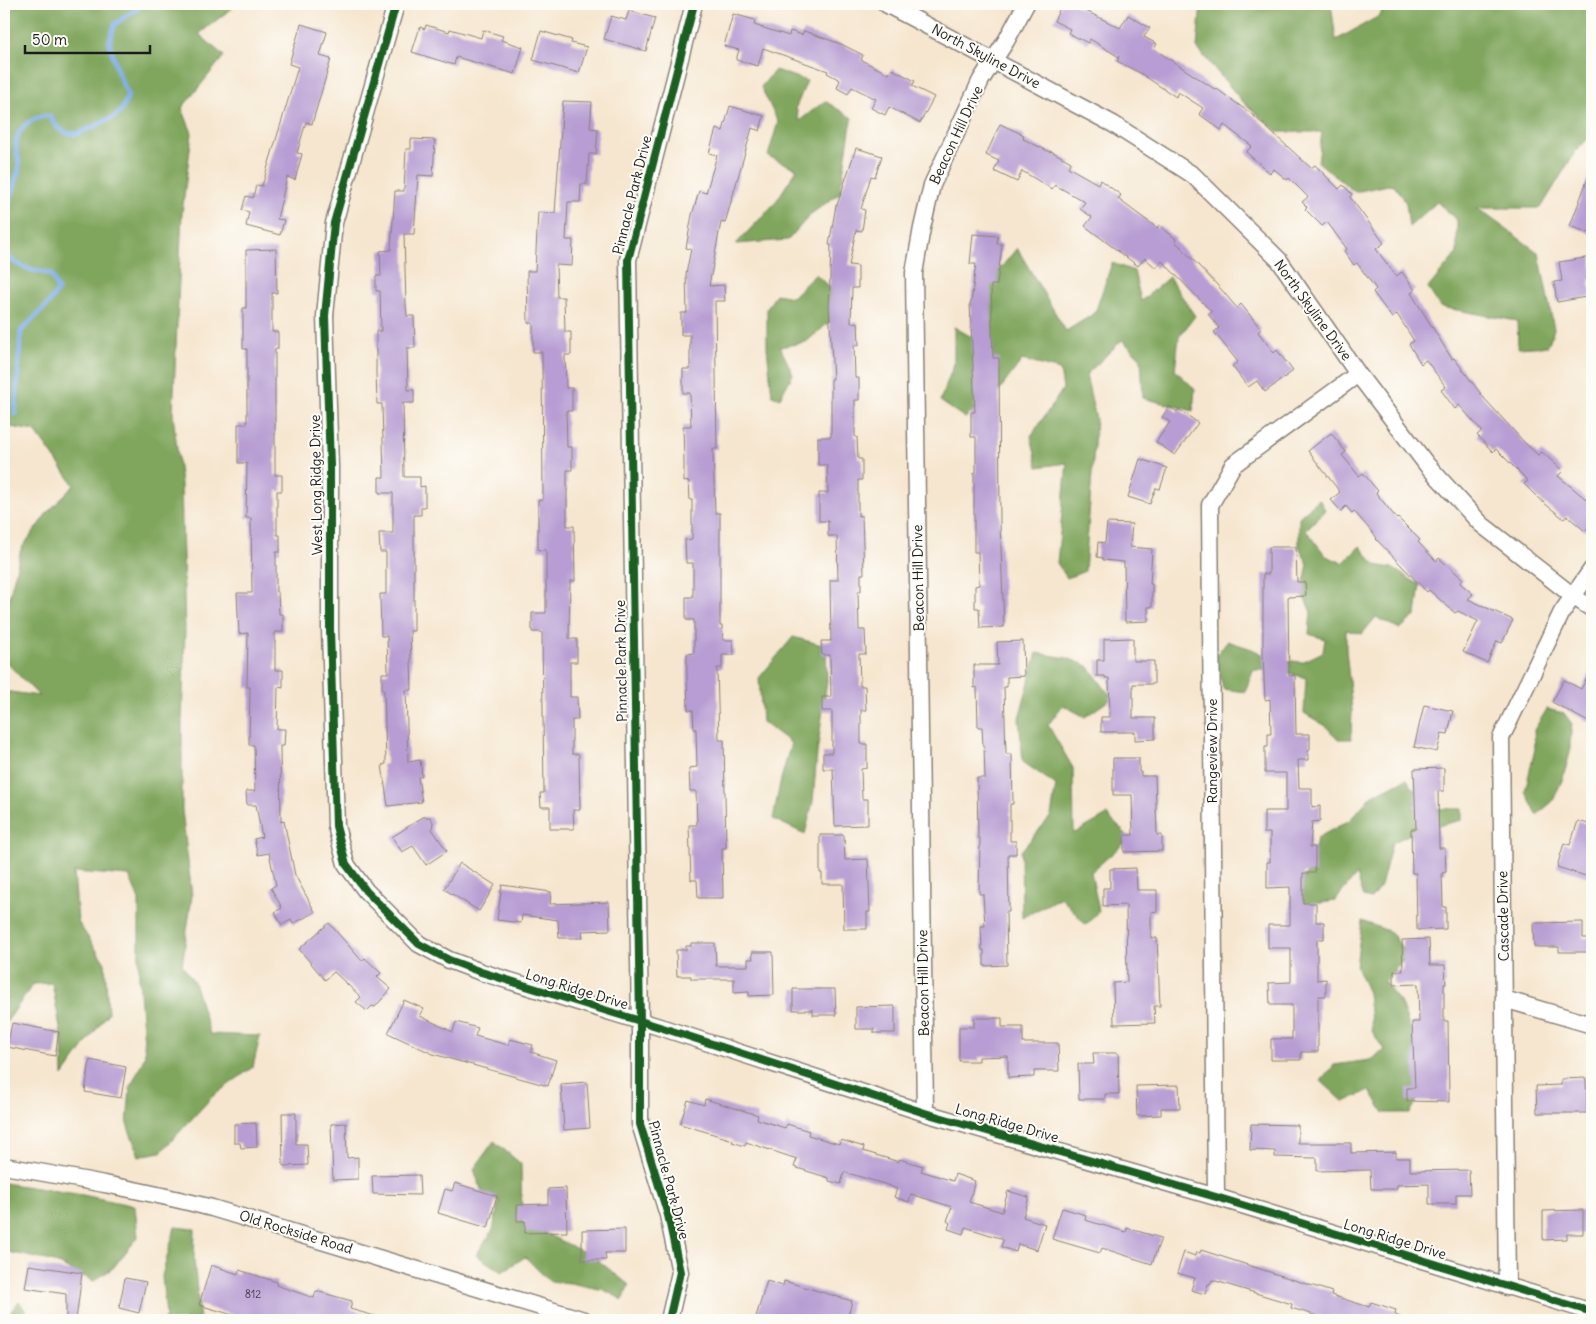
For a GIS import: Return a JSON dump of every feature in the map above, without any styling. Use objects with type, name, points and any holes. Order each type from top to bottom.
[{"type":"street","name":"West Long Ridge Drive","points":[[396,4],[334,223],[325,316],[330,466],[330,629],[336,826],[346,864],[366,891],[419,944]]},
{"type":"street","name":"Pinnacle Park Drive","points":[[668,1320],[680,1272],[668,1215],[640,1124],[628,260],[694,4]]},
{"type":"street","name":"North Skyline Drive","points":[[886,4],[1113,124],[1193,175],[1279,260],[1358,374],[1427,465],[1481,524],[1592,609]]},
{"type":"street","name":"Beacon Hill Drive","points":[[925,1113],[914,273],[932,184],[981,80],[1006,41],[1026,4]]},
{"type":"street","name":"Rangeview Drive","points":[[1216,1197],[1210,505],[1233,465],[1358,374]]},
{"type":"street","name":"Cascade Drive","points":[[1508,1287],[1501,738],[1562,612],[1592,569]]},
{"type":"street","name":"Long Ridge Drive","points":[[419,944],[449,960],[482,972],[925,1113],[1216,1197],[1592,1312]]},
{"type":"street","points":[[1504,999],[1592,1025]]},
{"type":"street","name":"Old Rockside Road","points":[[4,1166],[171,1197],[584,1320]]},
{"type":"green space","points":[[4,4],[237,4],[199,34],[224,56],[182,108],[192,133],[182,213],[173,414],[181,484],[185,630],[182,810],[192,896],[182,965],[194,982],[210,1034],[260,1036],[253,1067],[213,1096],[161,1152],[139,1156],[127,1124],[130,1088],[145,1056],[139,979],[139,900],[129,876],[74,872],[78,922],[105,963],[108,1013],[63,1076],[62,1039],[52,983],[33,984],[4,1026],[4,691],[39,696],[4,660],[4,619],[21,549],[47,513],[74,485],[35,431],[4,426]]},
{"type":"green space","points":[[1201,4],[1331,4],[1336,40],[1381,15],[1382,4],[1592,4],[1592,135],[1575,152],[1541,208],[1477,208],[1539,253],[1554,329],[1548,346],[1518,348],[1517,321],[1440,307],[1428,288],[1457,253],[1457,220],[1437,202],[1409,227],[1406,203],[1393,184],[1355,192],[1318,162],[1322,132],[1278,132],[1243,102],[1197,48]]},
{"type":"green space","points":[[775,70],[807,81],[796,107],[799,121],[825,101],[852,118],[840,193],[811,214],[788,240],[736,244],[775,203],[797,169],[768,156],[778,122],[761,87]]},
{"type":"green space","points":[[1017,248],[1066,331],[1095,313],[1112,263],[1134,271],[1141,301],[1169,277],[1195,316],[1179,337],[1175,370],[1195,389],[1193,411],[1143,398],[1141,359],[1122,340],[1086,375],[1096,419],[1085,571],[1067,578],[1057,563],[1067,463],[1038,467],[1031,436],[1063,389],[1060,370],[1022,360],[998,392],[965,418],[940,401],[954,364],[954,327],[988,346],[977,297]]},
{"type":"green space","points":[[816,274],[837,295],[832,320],[806,342],[780,347],[793,374],[780,398],[772,395],[767,347],[767,309],[776,294],[792,297]]},
{"type":"green space","points":[[1319,499],[1325,510],[1306,530],[1326,556],[1343,563],[1360,546],[1375,565],[1392,568],[1420,585],[1416,615],[1400,629],[1376,617],[1362,634],[1346,630],[1352,710],[1351,739],[1337,739],[1326,726],[1304,713],[1306,678],[1278,670],[1253,670],[1245,692],[1223,689],[1216,655],[1227,641],[1252,649],[1272,659],[1302,662],[1323,652],[1325,639],[1309,634],[1311,612],[1302,592],[1308,564],[1299,547],[1299,517]]},
{"type":"green space","points":[[793,637],[826,646],[827,681],[817,753],[813,801],[805,834],[773,819],[791,743],[762,722],[759,678]]},
{"type":"green space","points":[[1037,653],[1067,658],[1088,666],[1112,698],[1085,717],[1063,705],[1048,725],[1073,768],[1074,834],[1107,815],[1130,838],[1091,872],[1099,911],[1086,925],[1061,897],[1022,918],[1021,851],[1051,816],[1056,785],[1023,762],[1019,718]]},
{"type":"green space","points":[[1547,709],[1564,713],[1572,724],[1570,753],[1563,778],[1553,801],[1537,815],[1525,791],[1535,749],[1534,730]]},
{"type":"green space","points":[[1407,779],[1417,795],[1413,808],[1462,809],[1462,820],[1416,831],[1392,843],[1381,886],[1371,899],[1363,897],[1357,874],[1335,901],[1299,906],[1295,892],[1312,865],[1317,838],[1350,820],[1371,796]]},
{"type":"green space","points":[[1362,921],[1391,932],[1407,956],[1384,982],[1400,1002],[1411,1031],[1421,1094],[1410,1113],[1384,1113],[1370,1090],[1344,1102],[1321,1081],[1334,1065],[1370,1060],[1384,1050],[1372,1031],[1368,993],[1356,966]]},
{"type":"green space","points":[[494,1141],[521,1164],[522,1222],[594,1257],[629,1285],[623,1300],[604,1290],[549,1281],[525,1257],[502,1272],[476,1255],[493,1230],[499,1201],[481,1190],[474,1169]]},
{"type":"green space","points":[[4,1183],[83,1195],[135,1206],[138,1237],[113,1268],[94,1281],[51,1261],[4,1251]]},
{"type":"green space","points":[[175,1227],[195,1229],[194,1259],[200,1320],[163,1320],[166,1316],[162,1276]]},
{"type":"green space","points":[[19,1301],[31,1320],[5,1320]]},
{"type":"building","points":[[1062,4],[1072,4],[1120,28],[1128,15],[1150,28],[1144,37],[1157,44],[1154,49],[1217,89],[1254,116],[1311,168],[1315,165],[1339,189],[1343,185],[1352,194],[1350,197],[1384,243],[1376,249],[1396,276],[1402,272],[1415,290],[1411,293],[1452,359],[1454,358],[1484,398],[1524,442],[1538,455],[1542,452],[1563,471],[1558,476],[1592,504],[1592,523],[1585,531],[1567,516],[1564,519],[1538,498],[1524,484],[1528,481],[1496,449],[1493,452],[1477,435],[1482,431],[1459,405],[1455,409],[1441,390],[1446,387],[1426,360],[1421,364],[1409,344],[1414,341],[1397,314],[1392,318],[1373,292],[1376,289],[1357,263],[1354,265],[1344,251],[1347,249],[1327,222],[1322,226],[1305,209],[1307,207],[1302,202],[1308,197],[1289,178],[1287,180],[1274,169],[1270,173],[1246,152],[1252,146],[1224,125],[1221,130],[1199,114],[1203,108],[1178,92],[1176,97],[1140,73],[1117,61],[1119,57],[1090,39],[1088,43],[1068,33],[1070,29],[1054,21]]},
{"type":"building","points":[[629,11],[655,18],[646,51],[604,39],[611,16],[626,20]]},
{"type":"building","points":[[733,14],[755,20],[754,25],[789,36],[790,31],[802,35],[804,31],[841,44],[863,55],[861,60],[889,74],[892,69],[915,81],[912,86],[934,97],[920,123],[889,107],[885,115],[871,108],[876,99],[852,87],[848,94],[837,88],[840,80],[827,73],[828,71],[763,48],[758,66],[736,60],[739,50],[724,46]]},
{"type":"building","points":[[301,24],[327,32],[320,56],[331,59],[312,124],[306,122],[297,153],[302,154],[295,180],[287,177],[277,219],[284,220],[280,235],[246,226],[249,212],[242,210],[246,196],[253,198],[256,185],[262,186],[298,67],[289,64]]},
{"type":"building","points":[[426,25],[449,32],[450,29],[481,38],[483,30],[503,36],[501,40],[523,47],[515,74],[456,57],[454,65],[412,52],[420,27],[425,29]]},
{"type":"building","points":[[541,31],[572,40],[571,43],[587,47],[579,73],[533,60]]},
{"type":"building","points":[[563,101],[592,102],[590,128],[598,129],[596,154],[589,154],[587,184],[581,184],[580,202],[568,202],[566,240],[573,240],[572,266],[556,265],[557,297],[564,297],[565,332],[571,332],[571,355],[565,355],[566,388],[572,388],[572,411],[566,411],[567,447],[572,447],[572,470],[567,470],[567,526],[574,526],[575,581],[570,581],[569,639],[577,639],[577,662],[570,662],[570,697],[577,697],[578,720],[572,720],[572,754],[579,754],[580,810],[573,810],[574,829],[550,829],[550,807],[541,807],[540,793],[544,793],[542,632],[532,632],[532,613],[546,613],[546,550],[538,550],[538,500],[543,500],[542,352],[533,352],[533,323],[528,323],[527,271],[535,271],[538,212],[555,213]]},
{"type":"building","points":[[730,106],[764,116],[760,131],[752,128],[725,223],[721,222],[709,286],[724,285],[725,301],[715,301],[717,449],[713,449],[715,513],[720,513],[720,626],[722,626],[723,640],[733,640],[734,655],[722,655],[722,668],[717,668],[719,740],[724,740],[726,848],[722,848],[723,898],[698,898],[697,880],[691,880],[689,825],[697,825],[696,791],[690,791],[689,768],[697,767],[696,729],[694,729],[693,710],[688,710],[687,654],[694,653],[694,620],[686,620],[686,597],[693,597],[693,563],[686,563],[685,540],[692,539],[692,500],[690,500],[689,481],[684,482],[683,426],[691,426],[690,393],[683,393],[683,369],[690,369],[690,335],[681,335],[681,313],[687,313],[686,274],[691,249],[686,248],[692,215],[699,191],[706,193],[717,155],[709,153],[716,129],[723,131]]},
{"type":"building","points":[[1000,124],[1024,135],[1023,139],[1071,162],[1068,167],[1098,184],[1100,180],[1121,195],[1118,199],[1157,228],[1159,225],[1176,239],[1175,241],[1237,308],[1241,304],[1261,329],[1258,332],[1274,353],[1277,350],[1293,371],[1265,392],[1257,381],[1248,387],[1232,366],[1238,362],[1214,332],[1219,328],[1208,314],[1212,312],[1162,261],[1156,268],[1145,258],[1138,266],[1085,226],[1092,217],[1080,209],[1085,202],[1055,185],[1052,189],[1022,171],[1017,182],[994,171],[999,161],[986,155]]},
{"type":"building","points":[[411,139],[435,140],[433,176],[418,175],[414,234],[404,234],[406,306],[407,316],[414,316],[415,348],[407,348],[408,390],[414,390],[414,403],[403,403],[404,477],[420,477],[420,487],[425,486],[425,507],[421,507],[421,515],[414,515],[414,631],[410,631],[412,690],[406,690],[408,762],[420,760],[422,776],[418,777],[422,802],[388,806],[382,765],[386,764],[382,673],[388,673],[387,636],[381,636],[380,594],[386,594],[386,552],[380,552],[379,533],[393,533],[393,493],[379,493],[379,477],[384,477],[382,404],[377,404],[376,331],[381,331],[380,291],[376,291],[376,276],[381,276],[380,251],[391,250],[395,191],[404,191],[406,149],[411,149]]},
{"type":"building","points":[[856,148],[882,156],[875,177],[871,176],[861,209],[865,210],[862,231],[856,230],[849,265],[858,266],[858,288],[852,288],[851,323],[858,322],[859,345],[854,345],[855,378],[859,378],[859,400],[855,400],[855,437],[857,437],[858,459],[862,459],[862,480],[858,480],[858,516],[862,515],[864,574],[861,574],[861,591],[858,591],[859,630],[865,630],[866,654],[859,654],[860,686],[865,686],[866,710],[861,710],[861,744],[867,744],[867,768],[861,769],[862,799],[868,799],[868,825],[835,826],[833,769],[823,769],[823,753],[832,753],[832,711],[822,711],[822,697],[831,697],[830,655],[822,655],[821,641],[831,641],[830,580],[838,580],[837,536],[828,536],[828,521],[819,521],[819,493],[828,493],[827,465],[818,465],[818,437],[831,437],[831,379],[833,379],[829,307],[831,245],[829,245],[836,205]]},
{"type":"building","points":[[1592,170],[1592,234],[1570,226]]},
{"type":"building","points":[[973,234],[998,236],[997,244],[1002,244],[997,285],[991,285],[993,358],[999,358],[1000,523],[1004,627],[980,628],[979,608],[975,608],[975,586],[979,585],[978,552],[974,552],[976,437],[971,437],[971,412],[975,412],[970,303],[976,264],[970,264]]},
{"type":"building","points":[[276,249],[277,293],[272,293],[272,332],[278,332],[278,349],[275,349],[275,475],[282,475],[282,491],[277,491],[277,535],[280,535],[280,552],[276,552],[276,592],[278,592],[279,614],[283,614],[283,632],[275,632],[275,670],[283,670],[283,688],[278,687],[277,729],[285,729],[284,746],[280,746],[281,822],[284,821],[295,875],[315,912],[293,924],[291,920],[282,925],[275,912],[282,908],[271,888],[276,885],[269,853],[258,855],[254,839],[262,837],[256,805],[247,805],[246,791],[255,791],[254,745],[249,745],[250,687],[247,687],[248,633],[239,634],[237,593],[252,593],[251,518],[246,518],[247,463],[238,463],[238,424],[247,424],[247,349],[243,349],[243,308],[246,308],[246,250]]},
{"type":"building","points":[[1592,257],[1592,279],[1589,279],[1592,296],[1557,302],[1554,282],[1562,281],[1559,262]]},
{"type":"building","points":[[1170,406],[1177,412],[1179,409],[1198,423],[1175,455],[1156,442],[1170,422],[1162,417]]},
{"type":"building","points":[[1331,433],[1346,452],[1342,455],[1359,476],[1363,473],[1397,519],[1420,540],[1418,542],[1436,561],[1439,558],[1463,579],[1460,583],[1473,594],[1468,599],[1513,620],[1502,643],[1497,641],[1487,663],[1463,652],[1478,621],[1458,611],[1455,613],[1429,590],[1427,592],[1376,539],[1354,511],[1352,513],[1346,506],[1341,511],[1331,500],[1340,492],[1308,451]]},
{"type":"building","points":[[1140,459],[1167,468],[1160,489],[1156,488],[1150,504],[1128,497]]},
{"type":"building","points":[[1107,523],[1132,524],[1130,547],[1152,549],[1150,584],[1152,584],[1152,607],[1148,607],[1148,621],[1125,622],[1124,562],[1103,560],[1103,558],[1097,557],[1098,542],[1105,543]]},
{"type":"building","points":[[1269,547],[1296,547],[1297,582],[1305,582],[1306,596],[1288,597],[1289,676],[1295,675],[1296,734],[1310,734],[1308,760],[1298,760],[1299,788],[1312,788],[1312,807],[1320,806],[1320,821],[1312,822],[1310,847],[1315,847],[1315,873],[1303,873],[1303,903],[1316,903],[1316,922],[1324,922],[1324,939],[1317,939],[1317,980],[1326,979],[1326,996],[1319,996],[1318,999],[1318,1052],[1301,1052],[1301,1060],[1271,1060],[1271,1039],[1292,1039],[1292,1005],[1270,1005],[1269,983],[1291,982],[1291,948],[1268,948],[1268,925],[1290,925],[1290,887],[1267,888],[1267,862],[1270,862],[1270,833],[1264,833],[1264,811],[1286,811],[1286,773],[1265,773],[1265,747],[1268,747],[1268,734],[1271,734],[1270,699],[1265,700],[1263,574],[1269,574]]},
{"type":"building","points":[[1133,638],[1133,661],[1154,661],[1154,684],[1133,684],[1133,718],[1155,718],[1155,739],[1135,740],[1135,732],[1101,732],[1101,717],[1110,717],[1109,678],[1097,676],[1097,660],[1104,660],[1104,639]]},
{"type":"building","points":[[1023,641],[1024,676],[1007,677],[1007,687],[1004,687],[1006,754],[1012,754],[1013,804],[1010,804],[1010,841],[1016,841],[1016,854],[1008,854],[1009,912],[1006,912],[1007,965],[984,966],[981,926],[985,926],[983,894],[979,894],[980,838],[978,838],[977,778],[985,778],[984,746],[982,727],[978,727],[977,687],[974,688],[974,665],[998,665],[997,642]]},
{"type":"building","points":[[1592,668],[1592,724],[1552,702],[1564,680],[1581,689]]},
{"type":"building","points":[[1424,705],[1453,711],[1448,734],[1442,733],[1437,752],[1414,747]]},
{"type":"building","points":[[1113,758],[1139,758],[1139,772],[1141,772],[1141,776],[1155,776],[1157,835],[1162,835],[1162,851],[1124,852],[1124,835],[1133,835],[1132,795],[1113,795]]},
{"type":"building","points":[[1444,768],[1444,791],[1438,791],[1439,848],[1445,848],[1446,872],[1442,873],[1443,907],[1446,907],[1446,929],[1417,930],[1416,873],[1412,873],[1411,829],[1416,829],[1414,769]]},
{"type":"building","points":[[423,817],[430,817],[433,822],[432,829],[447,851],[426,865],[413,846],[402,852],[392,837]]},
{"type":"building","points":[[1578,821],[1592,825],[1592,878],[1557,867],[1564,843],[1570,845]]},
{"type":"building","points":[[820,835],[844,835],[845,860],[868,859],[870,912],[867,912],[867,929],[844,929],[843,884],[822,884],[822,873],[820,873]]},
{"type":"building","points":[[460,863],[495,885],[479,911],[444,889]]},
{"type":"building","points":[[1136,868],[1137,890],[1157,890],[1157,911],[1151,912],[1151,938],[1157,938],[1160,1006],[1154,1006],[1155,1023],[1114,1024],[1113,983],[1127,982],[1126,905],[1103,906],[1103,888],[1110,888],[1110,869]]},
{"type":"building","points":[[502,885],[551,892],[550,904],[609,902],[610,930],[582,931],[583,938],[559,938],[558,920],[522,915],[521,923],[497,920]]},
{"type":"building","points":[[1583,922],[1583,938],[1592,938],[1592,952],[1559,952],[1559,947],[1534,947],[1533,923]]},
{"type":"building","points":[[329,923],[362,961],[365,958],[381,973],[377,977],[391,989],[375,1007],[372,1006],[367,1011],[356,1002],[361,997],[334,972],[325,980],[299,949]]},
{"type":"building","points":[[1429,939],[1430,965],[1445,965],[1444,1021],[1448,1021],[1449,1102],[1407,1101],[1407,1088],[1415,1088],[1412,1022],[1419,1022],[1418,984],[1394,985],[1394,971],[1403,971],[1402,940]]},
{"type":"building","points":[[691,943],[715,943],[716,966],[748,966],[748,959],[753,959],[752,952],[773,952],[774,995],[749,996],[749,992],[734,993],[734,979],[691,979],[691,976],[677,976],[676,950],[686,950],[686,946],[691,946]]},
{"type":"building","points":[[793,989],[835,989],[836,1015],[813,1015],[813,1010],[793,1010]]},
{"type":"building","points":[[404,1000],[424,1009],[420,1016],[453,1032],[456,1022],[478,1028],[475,1036],[508,1045],[510,1039],[533,1045],[531,1052],[556,1060],[548,1086],[433,1054],[388,1033]]},
{"type":"building","points":[[895,1006],[895,1033],[874,1033],[874,1029],[856,1029],[856,1007]]},
{"type":"building","points":[[974,1018],[1002,1018],[1002,1027],[1023,1027],[1023,1043],[1058,1043],[1059,1071],[1034,1071],[1034,1077],[1008,1078],[1008,1056],[979,1057],[979,1061],[959,1061],[959,1027],[974,1027]]},
{"type":"building","points":[[12,1023],[59,1032],[55,1056],[7,1047]]},
{"type":"building","points":[[1093,1053],[1118,1053],[1119,1094],[1105,1094],[1105,1099],[1079,1099],[1078,1064],[1094,1064]]},
{"type":"building","points":[[90,1060],[126,1067],[121,1098],[85,1092]]},
{"type":"building","points":[[1586,1078],[1587,1113],[1537,1113],[1536,1086],[1561,1085],[1561,1079]]},
{"type":"building","points":[[587,1082],[590,1128],[564,1130],[561,1084]]},
{"type":"building","points":[[1179,1085],[1180,1108],[1161,1108],[1161,1115],[1137,1116],[1136,1086]]},
{"type":"building","points":[[705,1099],[758,1115],[757,1119],[785,1128],[787,1124],[809,1131],[808,1135],[839,1144],[841,1140],[864,1147],[863,1151],[899,1162],[899,1159],[923,1166],[921,1171],[953,1181],[955,1174],[975,1181],[969,1202],[1002,1212],[1008,1191],[1029,1197],[1023,1217],[1045,1224],[1037,1250],[1018,1244],[1016,1252],[1001,1247],[1003,1240],[1000,1238],[965,1227],[963,1234],[948,1229],[950,1223],[947,1221],[952,1207],[911,1194],[909,1202],[894,1197],[897,1189],[891,1186],[844,1172],[841,1184],[829,1181],[829,1178],[794,1167],[797,1159],[746,1142],[745,1146],[732,1142],[733,1140],[680,1124],[688,1100],[704,1105]]},
{"type":"building","points":[[282,1113],[296,1113],[296,1144],[307,1144],[308,1165],[283,1166]]},
{"type":"building","points":[[256,1123],[257,1147],[241,1148],[240,1143],[234,1143],[234,1124]]},
{"type":"building","points":[[346,1123],[347,1158],[358,1157],[358,1179],[333,1180],[331,1124]]},
{"type":"building","points":[[1251,1124],[1298,1125],[1298,1143],[1351,1143],[1351,1153],[1396,1152],[1396,1158],[1410,1158],[1410,1171],[1469,1170],[1470,1194],[1456,1194],[1456,1204],[1429,1204],[1429,1184],[1397,1185],[1397,1189],[1371,1189],[1370,1170],[1317,1171],[1317,1158],[1275,1157],[1275,1151],[1250,1150]]},
{"type":"building","points":[[419,1175],[420,1195],[373,1194],[372,1176]]},
{"type":"building","points":[[455,1183],[497,1196],[488,1228],[438,1213],[445,1189],[452,1191]]},
{"type":"building","points":[[566,1188],[567,1232],[525,1233],[525,1221],[517,1221],[517,1205],[548,1204],[548,1189]]},
{"type":"building","points":[[1062,1208],[1086,1215],[1085,1220],[1126,1232],[1127,1228],[1161,1238],[1152,1264],[1102,1248],[1100,1253],[1052,1239]]},
{"type":"building","points":[[1583,1210],[1583,1234],[1567,1234],[1567,1239],[1543,1240],[1543,1211]]},
{"type":"building","points":[[625,1229],[625,1253],[605,1253],[606,1260],[582,1260],[582,1230]]},
{"type":"building","points":[[1201,1250],[1332,1292],[1331,1295],[1369,1307],[1371,1302],[1396,1310],[1395,1315],[1401,1317],[1400,1320],[1331,1320],[1291,1308],[1292,1304],[1212,1280],[1208,1284],[1205,1294],[1191,1290],[1195,1278],[1177,1273],[1184,1252],[1195,1256],[1196,1252],[1200,1253]]},
{"type":"building","points":[[29,1265],[82,1273],[76,1320],[66,1320],[66,1294],[25,1288]]},
{"type":"building","points":[[211,1265],[238,1274],[239,1270],[277,1282],[276,1285],[314,1298],[316,1291],[352,1301],[350,1309],[378,1317],[377,1320],[250,1320],[199,1305]]},
{"type":"building","points":[[125,1278],[146,1282],[139,1313],[119,1308]]},
{"type":"building","points":[[767,1281],[783,1286],[784,1281],[852,1301],[847,1320],[755,1320]]},
{"type":"waterway","points":[[4,216],[19,167],[16,140],[26,125],[37,118],[49,116],[58,128],[67,133],[77,134],[116,116],[122,110],[128,95],[118,73],[109,42],[115,24],[144,4]]},
{"type":"waterway","points":[[4,251],[19,265],[51,274],[58,290],[48,304],[21,331],[15,414]]},
{"type":"cycle path","points":[[396,4],[334,223],[325,316],[330,466],[330,629],[336,826],[346,864],[366,891],[419,944],[449,960],[481,972],[666,1029],[925,1113],[1216,1197],[1592,1312]]},
{"type":"cycle path","points":[[669,1320],[680,1272],[668,1215],[640,1124],[628,260],[694,4]]}]
